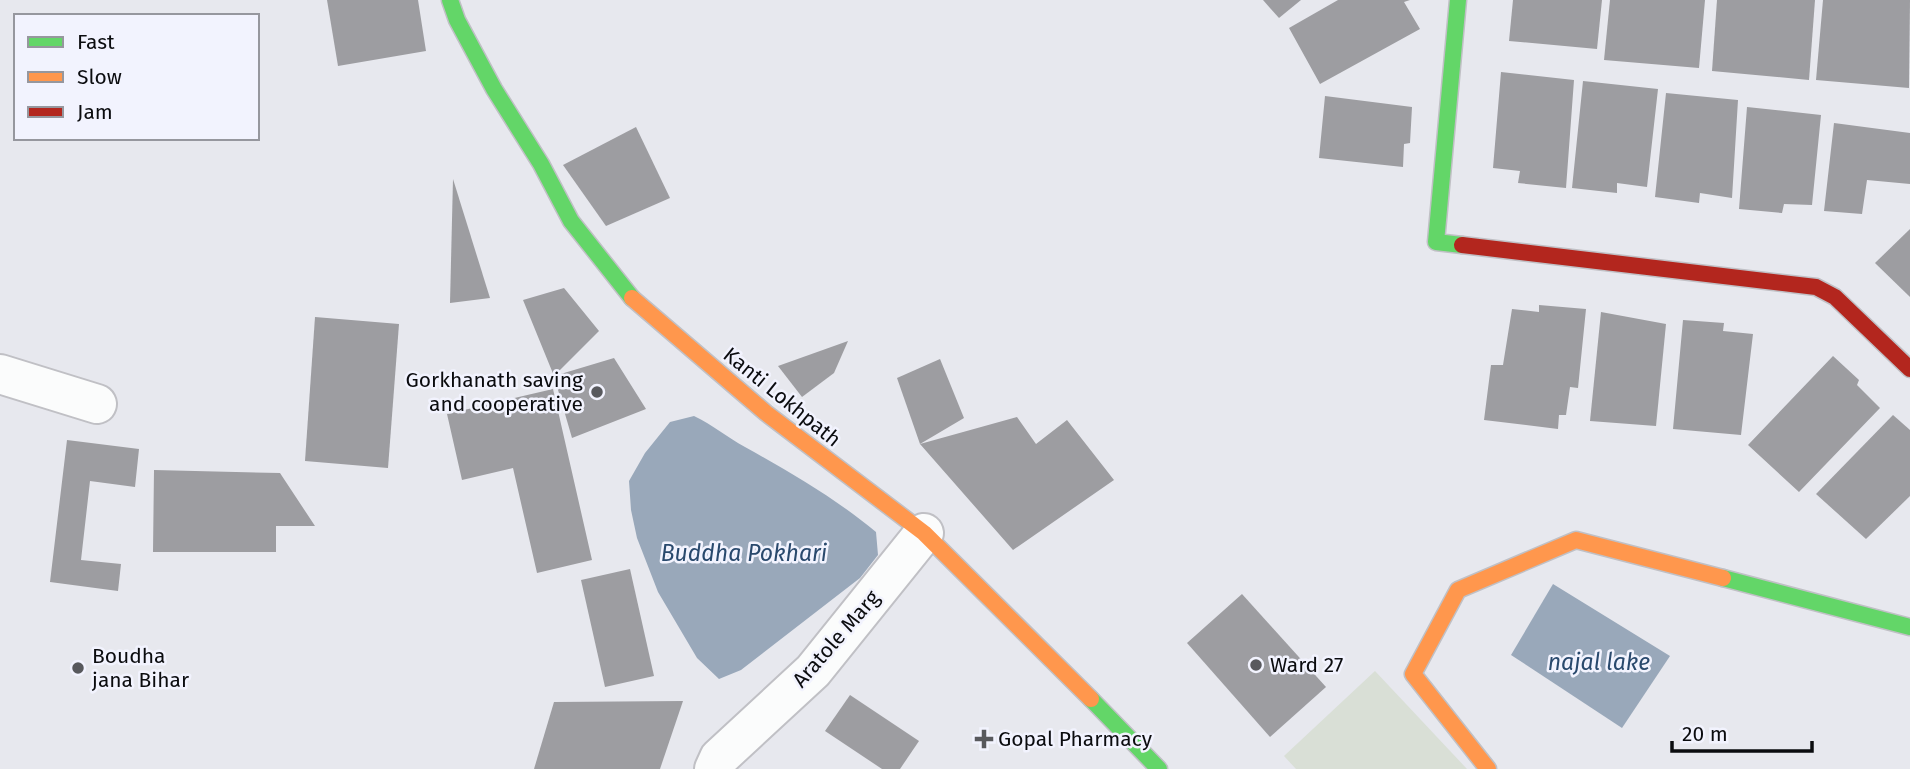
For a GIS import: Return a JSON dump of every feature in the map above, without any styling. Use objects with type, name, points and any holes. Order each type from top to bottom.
[{"type":"street","name":"Kanti Lokhpath","points":[[450,0],[457,20],[494,89],[541,164],[571,221],[633,300],[766,413],[924,533],[1159,769]]},
{"type":"street","points":[[1458,0],[1436,242],[1816,287],[1835,297],[1910,369]]},
{"type":"street","points":[[0,374],[97,404]]},
{"type":"street","name":"Aratole Marg","points":[[714,769],[719,758],[813,671],[924,533]]},
{"type":"street","points":[[1488,769],[1413,674],[1458,590],[1576,540],[1910,627]]},
{"type":"shaded area","points":[[1375,671],[1467,769],[1296,769],[1284,756]]},
{"type":"water","name":"Buddha Pokhari","points":[[694,416],[812,486],[876,532],[878,555],[860,578],[741,670],[719,679],[697,658],[658,592],[637,538],[631,510],[629,481],[645,453],[670,422]]},
{"type":"water","name":"najal lake","points":[[1553,584],[1670,656],[1622,728],[1511,655]]},
{"type":"building","points":[[327,0],[418,0],[426,51],[338,66]]},
{"type":"building","points":[[1263,0],[1301,0],[1279,18]]},
{"type":"building","points":[[1338,0],[1410,0],[1404,2],[1420,29],[1320,84],[1289,28]]},
{"type":"building","points":[[1513,0],[1602,0],[1597,49],[1509,41]]},
{"type":"building","points":[[1610,0],[1705,0],[1699,68],[1604,60]]},
{"type":"building","points":[[1717,0],[1815,0],[1809,80],[1712,71]]},
{"type":"building","points":[[1823,0],[1910,0],[1909,88],[1816,80]]},
{"type":"building","points":[[1501,72],[1574,80],[1566,188],[1518,183],[1520,171],[1493,168]]},
{"type":"building","points":[[1583,81],[1658,89],[1647,187],[1617,183],[1617,193],[1572,188]]},
{"type":"building","points":[[1666,93],[1738,100],[1732,198],[1700,193],[1699,203],[1655,197]]},
{"type":"building","points":[[1325,96],[1412,107],[1410,143],[1404,144],[1403,167],[1319,158]]},
{"type":"building","points":[[1747,107],[1821,115],[1812,205],[1784,204],[1782,213],[1739,209]]},
{"type":"building","points":[[1834,123],[1910,133],[1910,184],[1867,180],[1862,214],[1824,211]]},
{"type":"building","points":[[636,127],[670,198],[606,226],[563,165]]},
{"type":"building","points":[[453,179],[490,298],[450,303]]},
{"type":"building","points":[[1910,229],[1910,297],[1875,263]]},
{"type":"building","points":[[564,288],[599,331],[554,376],[523,300]]},
{"type":"building","points":[[1539,305],[1586,309],[1578,388],[1570,387],[1566,415],[1559,415],[1558,429],[1484,420],[1491,365],[1503,365],[1512,309],[1539,312]]},
{"type":"building","points":[[1601,312],[1666,324],[1656,426],[1590,421]]},
{"type":"building","points":[[315,317],[399,324],[388,468],[305,461]]},
{"type":"building","points":[[1683,320],[1724,323],[1723,331],[1753,334],[1741,435],[1673,429]]},
{"type":"building","points":[[848,341],[834,373],[802,397],[778,366]]},
{"type":"building","points":[[1833,356],[1859,380],[1857,385],[1880,408],[1799,492],[1748,445]]},
{"type":"building","name":"Gorkhanath saving and cooperative","points":[[614,358],[646,409],[572,438],[554,376]]},
{"type":"building","points":[[940,359],[964,418],[920,444],[897,378]]},
{"type":"building","points":[[553,389],[592,560],[537,573],[513,468],[462,480],[447,414]]},
{"type":"building","points":[[1893,415],[1910,430],[1910,496],[1866,539],[1816,494]]},
{"type":"building","points":[[1017,417],[1036,444],[1067,420],[1114,480],[1013,550],[920,444]]},
{"type":"building","points":[[67,440],[139,449],[135,487],[90,481],[81,560],[121,564],[118,591],[50,582]]},
{"type":"building","points":[[154,470],[280,473],[315,526],[276,526],[276,552],[153,552]]},
{"type":"building","points":[[630,569],[654,676],[605,687],[581,580]]},
{"type":"building","name":"Ward 27","points":[[1242,594],[1326,687],[1270,737],[1187,643]]},
{"type":"building","points":[[850,695],[919,741],[900,769],[882,769],[825,731]]},
{"type":"building","points":[[683,701],[660,769],[534,769],[554,702]]},
{"type":"traffic: fast","points":[[450,0],[457,20],[494,89],[541,164],[571,221],[632,298]]},
{"type":"traffic: fast","points":[[1458,0],[1436,242],[1462,245]]},
{"type":"traffic: fast","points":[[1723,578],[1910,627]]},
{"type":"traffic: fast","points":[[1091,699],[1159,769]]},
{"type":"traffic: slow","points":[[632,298],[766,413],[924,533],[1091,699]]},
{"type":"traffic: slow","points":[[1488,769],[1413,674],[1458,590],[1576,540],[1723,578]]},
{"type":"traffic: jam","points":[[1462,245],[1816,287],[1835,297],[1910,369]]},
{"type":"place","name":"Gorkhanath saving and cooperative","points":[[597,392]]},
{"type":"place","name":"Ward 27","points":[[1256,665]]},
{"type":"place","name":"Boudha jana Bihar","points":[[78,668]]},
{"type":"place","name":"Gopal Pharmacy","points":[[984,739]]}]
